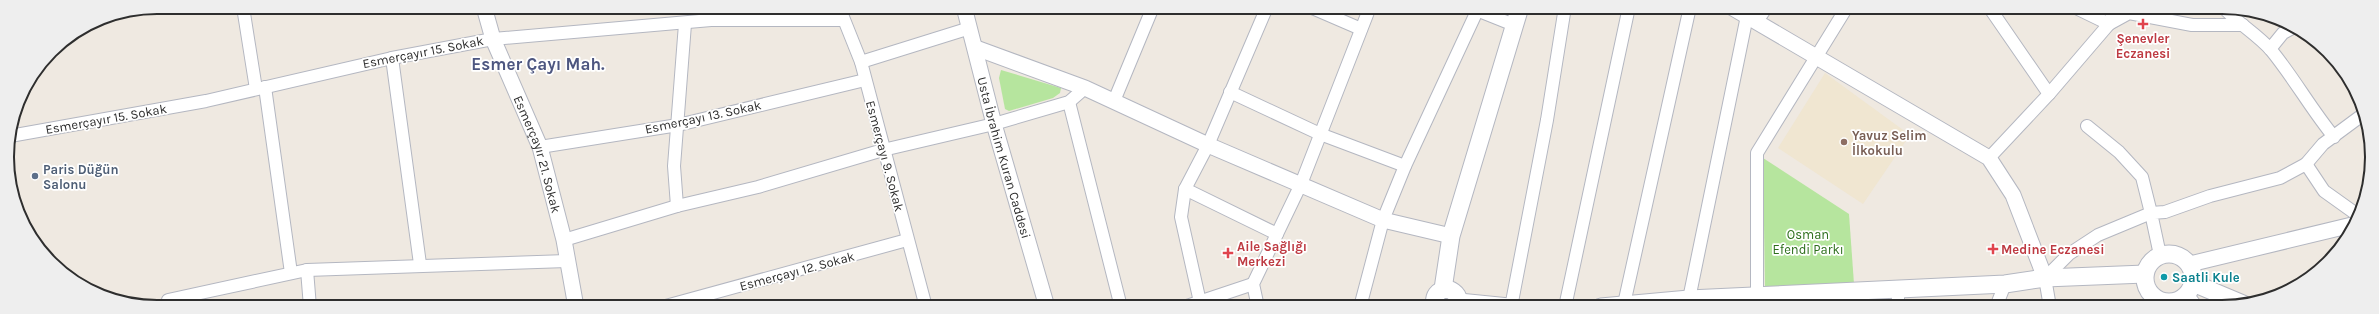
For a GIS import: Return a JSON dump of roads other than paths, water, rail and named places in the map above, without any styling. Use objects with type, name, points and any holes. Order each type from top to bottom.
[{"type":"main road","points":[[1435,300],[1435,296],[1443,289],[1451,236],[1518,14]]},
{"type":"main road","points":[[2161,300],[2149,290],[2145,274],[2148,266],[2160,255],[2177,254],[2190,264],[2193,271],[2192,295]]},
{"type":"main road","points":[[1689,300],[1787,300],[1899,289],[2005,284],[2045,278],[2145,274]]},
{"type":"main road","points":[[1443,289],[1448,289],[1456,293],[1458,300]]},
{"type":"main road","points":[[2179,300],[2192,295],[2220,300]]},
{"type":"street","points":[[244,14],[260,88],[291,273]]},
{"type":"street","name":"Esmerçayır 21. Sokak","points":[[486,14],[493,38],[540,147],[564,240],[575,300]]},
{"type":"street","points":[[710,14],[711,20]]},
{"type":"street","name":"Esmerçayır 15. Sokak","points":[[16,135],[206,101],[392,58],[493,38],[685,24],[766,14]]},
{"type":"street","name":"Esmerçayır 15. Sokak","points":[[785,14],[843,20]]},
{"type":"street","name":"Esmerçayı 9. Sokak","points":[[841,14],[860,62],[924,300]]},
{"type":"street","name":"Usta İbrahim Kuran Caddesi","points":[[966,14],[976,48],[994,124],[1045,300]]},
{"type":"street","points":[[1114,101],[1150,14]]},
{"type":"street","points":[[1200,300],[1181,217],[1185,190],[1208,146],[1264,14]]},
{"type":"street","points":[[1326,14],[1361,29]]},
{"type":"street","points":[[1256,300],[1253,284],[1301,184],[1367,14]]},
{"type":"street","points":[[1362,300],[1383,220],[1471,14]]},
{"type":"street","points":[[1486,14],[1514,25]]},
{"type":"street","points":[[1511,300],[1547,120],[1564,14]]},
{"type":"street","points":[[1566,300],[1628,14]]},
{"type":"street","points":[[1625,300],[1688,14]]},
{"type":"street","points":[[1744,14],[1989,158],[2013,195],[2045,278],[2049,300]]},
{"type":"street","points":[[1689,300],[1752,18],[1757,14]]},
{"type":"street","points":[[1753,300],[1757,153],[1843,14]]},
{"type":"street","points":[[1994,14],[2049,94]]},
{"type":"street","points":[[2088,14],[2109,24]]},
{"type":"street","points":[[2109,24],[2113,14]]},
{"type":"street","points":[[1989,158],[2049,94],[2109,24],[2127,14]]},
{"type":"street","points":[[2134,14],[2192,25],[2243,24]]},
{"type":"street","points":[[2231,14],[2270,49],[2293,78],[2313,112],[2334,137]]},
{"type":"street","points":[[677,206],[674,166],[685,24]]},
{"type":"street","points":[[860,62],[970,28]]},
{"type":"street","points":[[2270,49],[2284,33],[2288,30]]},
{"type":"street","points":[[976,48],[1085,88],[1208,146],[1301,184],[1383,220],[1451,236]]},
{"type":"street","points":[[392,58],[420,264]]},
{"type":"street","name":"Esmerçayı 13. Sokak","points":[[540,147],[678,125],[865,80]]},
{"type":"street","points":[[564,240],[677,206],[758,187],[883,150],[994,124],[1069,102],[1085,88]]},
{"type":"street","points":[[1230,92],[1320,134],[1405,166]]},
{"type":"street","points":[[1069,102],[1119,300]]},
{"type":"street","points":[[2045,278],[2069,254],[2098,235],[2151,213],[2165,212],[2210,196],[2280,178],[2306,164],[2323,144],[2359,118]]},
{"type":"street","points":[[2087,126],[2119,152],[2142,177],[2160,255]]},
{"type":"street","points":[[2306,164],[2324,191],[2354,213]]},
{"type":"street","points":[[1185,190],[1277,234]]},
{"type":"street","points":[[2190,264],[2347,226]]},
{"type":"street","name":"Esmerçayı 12. Sokak","points":[[688,300],[907,240]]},
{"type":"street","points":[[168,300],[307,270],[420,264],[567,261]]},
{"type":"street","points":[[307,270],[309,300]]},
{"type":"street","points":[[1206,300],[1253,284]]},
{"type":"street","points":[[1999,300],[2005,284]]},
{"type":"street","points":[[1898,300],[1899,289]]},
{"type":"place","name":"Şenevler Eczanesi","points":[[2143,24]]},
{"type":"place","name":"Yavuz Selim İlkokulu","points":[[1844,142]]},
{"type":"place","name":"Paris Düğün Salonu","points":[[35,176]]},
{"type":"place","name":"Medine Eczanesi","points":[[1993,249]]},
{"type":"place","name":"Aile Sağlığı Merkezi","points":[[1228,253]]},
{"type":"place","name":"Saatli Kule","points":[[2164,277]]},
{"type":"district","name":"Esmer Çayı Mah.","points":[[538,64]]},
{"type":"park label","name":"Osman Efendi Parkı","points":[[1808,242]]}]
